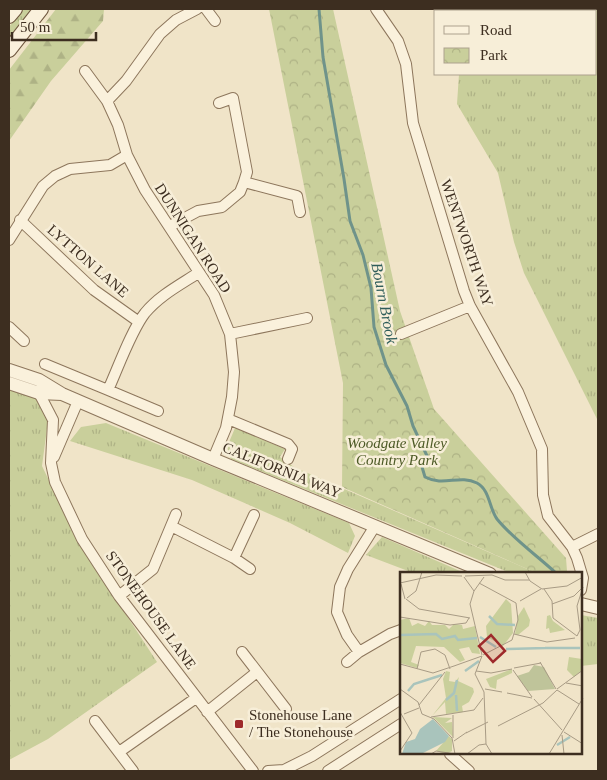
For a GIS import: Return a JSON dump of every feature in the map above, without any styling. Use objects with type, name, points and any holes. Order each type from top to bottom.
[{"type":"main road","points":[[9,16],[14,9]]},
{"type":"main road","points":[[9,50],[41,9]]},
{"type":"street","points":[[107,101],[126,81],[160,34],[176,20],[197,9]]},
{"type":"street","points":[[206,9],[215,21]]},
{"type":"street","name":"WENTWORTH WAY","points":[[376,9],[398,42],[406,64],[413,123],[470,306],[518,392],[542,449],[543,495],[548,516],[572,547],[581,572]]},
{"type":"street","name":"DUNNIGAN ROAD","points":[[85,71],[107,101],[118,125],[127,155],[145,190],[214,295],[230,334],[234,372],[232,397],[226,428],[213,460]]},
{"type":"street","points":[[170,226],[198,211],[222,207],[240,192],[244,182],[247,172],[233,98],[219,103]]},
{"type":"street","points":[[9,240],[43,186],[55,176],[70,169],[110,165],[127,155]]},
{"type":"street","points":[[244,182],[297,196],[300,212]]},
{"type":"street","name":"LYTTON LANE","points":[[20,220],[94,290],[139,322]]},
{"type":"street","points":[[108,390],[139,322],[146,312],[162,296],[198,273]]},
{"type":"street","points":[[401,334],[470,306]]},
{"type":"street","points":[[230,334],[307,318]]},
{"type":"street","points":[[9,327],[24,341]]},
{"type":"street","points":[[45,364],[158,411]]},
{"type":"street","name":"CALIFORNIA WAY","points":[[9,370],[40,380],[62,394],[213,460],[485,572]]},
{"type":"street","name":"CALIFORNIA WAY","points":[[9,384],[39,394],[62,394]]},
{"type":"street","name":"STONEHOUSE LANE","points":[[39,394],[53,420],[51,463],[55,482],[82,539],[119,596],[250,767]]},
{"type":"street","points":[[51,463],[78,401]]},
{"type":"street","points":[[228,419],[288,444],[292,450],[288,459]]},
{"type":"street","points":[[119,596],[153,569],[176,514]]},
{"type":"street","points":[[234,558],[254,515]]},
{"type":"street","points":[[171,526],[234,558],[250,569]]},
{"type":"street","points":[[359,652],[347,635],[337,612],[340,587],[348,568],[375,526]]},
{"type":"street","points":[[572,547],[598,534]]},
{"type":"street","points":[[582,604],[598,608]]},
{"type":"street","points":[[347,662],[359,652],[400,630]]},
{"type":"street","points":[[242,652],[286,709]]},
{"type":"street","points":[[207,712],[257,672]]},
{"type":"street","points":[[119,752],[196,698]]},
{"type":"street","points":[[250,767],[266,771],[284,770],[312,756],[400,700]]},
{"type":"street","points":[[95,721],[133,771]]},
{"type":"street","points":[[328,771],[400,725]]},
{"type":"street","points":[[451,755],[469,771]]},
{"type":"green space","points":[[23,9],[35,9],[9,43],[9,27]]},
{"type":"green space","points":[[56,9],[104,9],[103,21],[51,81],[9,141],[9,70]]},
{"type":"green space","name":"Woodgate Valley Country Park","points":[[269,9],[333,9],[400,311],[434,409],[566,558],[567,571],[536,572],[342,487],[343,383]]},
{"type":"green space","points":[[598,9],[598,421],[524,273],[514,242],[498,173],[457,104],[459,75],[597,75],[597,10],[443,10]]},
{"type":"green space","points":[[9,387],[33,394],[48,421],[42,466],[80,544],[157,662],[48,739],[9,760]]},
{"type":"green space","points":[[106,423],[349,523],[355,536],[348,553],[290,523],[192,480],[70,441],[81,427]]},
{"type":"green space","points":[[235,428],[285,449],[280,457],[294,467],[536,572],[508,572],[231,459],[227,447]]},
{"type":"green space","points":[[382,537],[462,572],[411,572],[366,555]]},
{"type":"green space","points":[[582,615],[598,618],[598,664],[582,666]]},
{"type":"waterway","name":"Bourn Brook","points":[[319,9],[323,57],[350,221],[363,255],[371,288],[374,327],[386,365],[407,406],[413,426],[428,458],[422,467],[425,477],[439,481],[464,480],[477,483],[484,490],[492,510],[503,526],[555,572]]},
{"type":"place","name":"Stonehouse Lane / The Stonehouse","points":[[239,724]]}]
